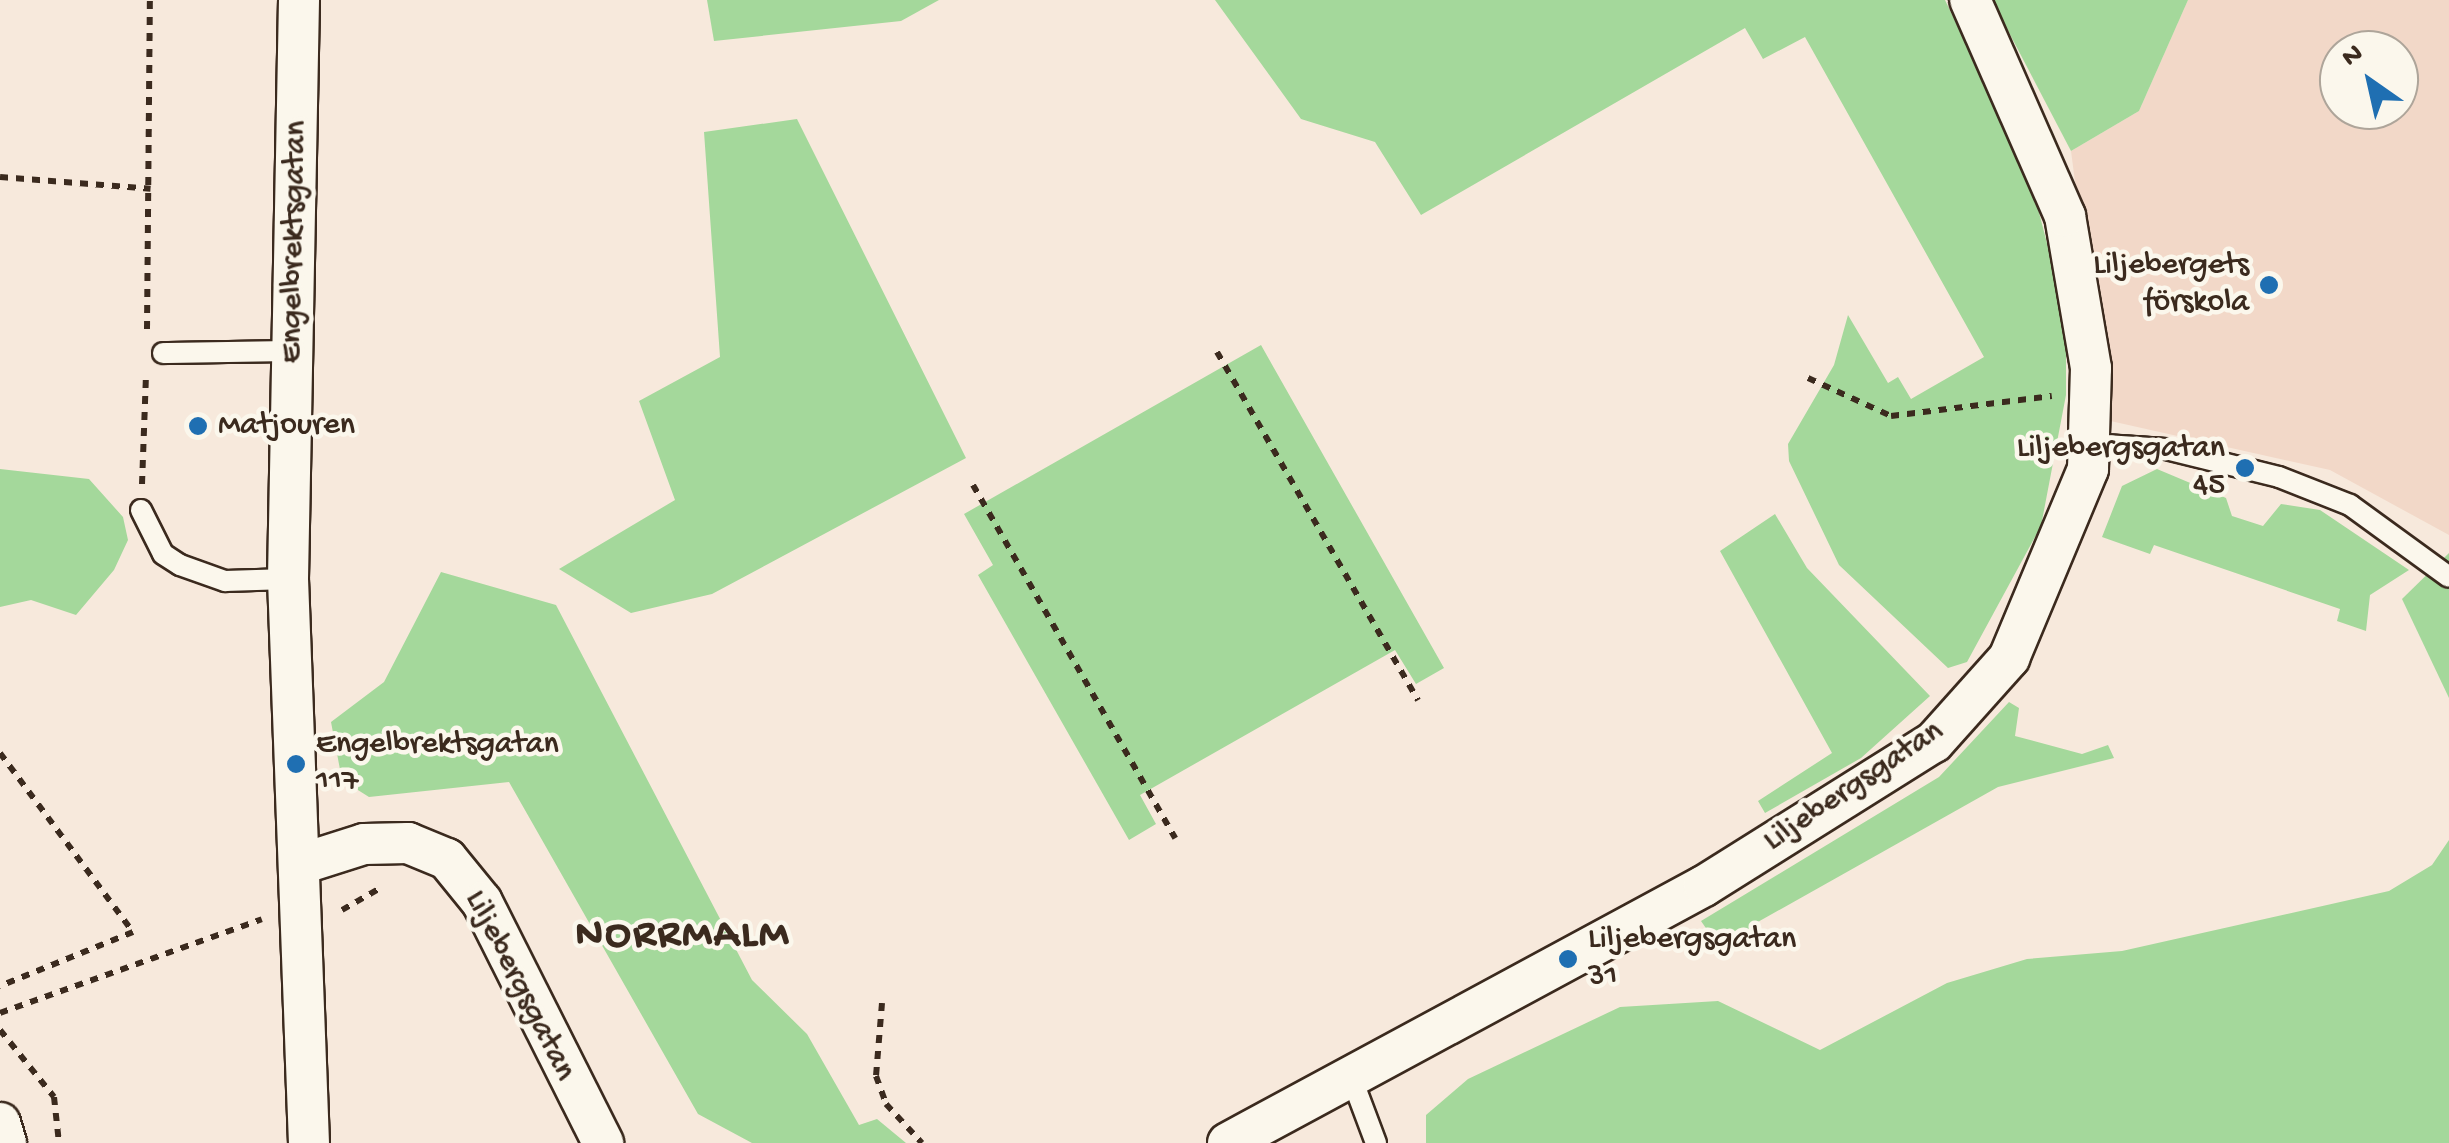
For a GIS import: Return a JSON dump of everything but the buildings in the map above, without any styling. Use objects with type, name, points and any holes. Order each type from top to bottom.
[{"type":"street","name":"Engelbrektsgatan","points":[[298,0],[288,579],[302,864],[309,1143]]},
{"type":"street","name":"Liljebergsgatan","points":[[1228,1143],[1704,886],[1934,742],[2009,658],[2040,602],[2090,444],[2091,398],[2066,216],[1970,0]]},
{"type":"street","name":"Liljebergsgatan","points":[[302,864],[364,844],[408,843],[448,859],[482,902],[603,1143]]},
{"type":"street","points":[[0,1123],[6,1143]]},
{"type":"lane","points":[[152,351],[292,352]]},
{"type":"lane","points":[[2090,444],[2166,450],[2279,477],[2350,505],[2449,576]]},
{"type":"lane","points":[[141,510],[155,544],[180,565],[226,580],[288,579]]},
{"type":"lane","points":[[1352,1079],[1376,1143]]},
{"type":"path","points":[[141,510],[152,351],[150,0]]},
{"type":"path","points":[[0,177],[151,188]]},
{"type":"path","points":[[1217,352],[1418,700]]},
{"type":"path","points":[[1808,378],[1891,416],[2091,398]]},
{"type":"path","points":[[973,485],[1175,838]]},
{"type":"path","points":[[0,752],[133,932],[0,986]]},
{"type":"path","points":[[336,916],[351,900],[390,886]]},
{"type":"path","points":[[0,1013],[264,919]]},
{"type":"path","points":[[882,1003],[876,1076],[886,1104],[922,1143]]},
{"type":"path","points":[[0,1030],[54,1097],[59,1143]]},
{"type":"shaded area","name":"Liljebergets förskola","points":[[2188,0],[2449,0],[2449,535],[2330,470],[2106,420],[2071,151],[2139,111]]},
{"type":"green space","points":[[707,0],[939,0],[901,21],[714,41]]},
{"type":"green space","points":[[1215,0],[1945,0],[2030,178],[2066,316],[2066,395],[2041,526],[1967,662],[1948,668],[1839,565],[1789,461],[1788,444],[1834,365],[1848,315],[1888,383],[1898,377],[1911,399],[1984,357],[1805,37],[1763,59],[1745,28],[1421,215],[1375,142],[1301,119]]},
{"type":"green space","points":[[1992,0],[2188,0],[2139,111],[2071,151]]},
{"type":"green space","points":[[797,119],[966,458],[712,594],[631,613],[559,569],[675,500],[639,401],[720,357],[704,132]]},
{"type":"green space","points":[[1261,345],[1444,668],[1416,684],[1395,650],[1140,795],[1156,824],[1129,840],[978,575],[993,565],[964,514]]},
{"type":"green space","points":[[0,469],[89,479],[123,517],[128,540],[114,570],[76,615],[31,600],[0,607]]},
{"type":"green space","points":[[2157,469],[2226,498],[2232,516],[2263,526],[2281,504],[2320,510],[2409,570],[2370,595],[2366,631],[2337,621],[2340,609],[2154,545],[2150,554],[2102,537],[2122,486]]},
{"type":"green space","points":[[1775,514],[1807,568],[1930,696],[1861,758],[1765,813],[1758,801],[1832,753],[1720,551]]},
{"type":"green space","points":[[2449,553],[2449,698],[2402,599]]},
{"type":"green space","points":[[441,572],[556,605],[752,980],[807,1034],[859,1125],[877,1119],[906,1143],[752,1143],[698,1114],[509,782],[369,797],[342,780],[331,722],[384,682]]},
{"type":"green space","points":[[2009,702],[2019,708],[2015,736],[2082,754],[2108,745],[2114,758],[1998,787],[1756,923],[1765,946],[1712,937],[1701,921],[1939,777]]},
{"type":"green space","points":[[2449,840],[2449,1143],[1426,1143],[1426,1115],[1468,1079],[1620,1007],[1718,1001],[1820,1050],[1947,983],[2027,959],[2122,951],[2389,891],[2432,865]]},
{"type":"place","name":"Liljebergets förskola","points":[[2269,285]]},
{"type":"place","name":"Matjouren","points":[[198,426]]},
{"type":"place","name":"Liljebergsgatan 45","points":[[2245,468]]},
{"type":"place","name":"Engelbrektsgatan 117","points":[[296,764]]},
{"type":"place","name":"Liljebergsgatan 31","points":[[1568,959]]},
{"type":"district","name":"NORRMALM","points":[[683,937]]}]
